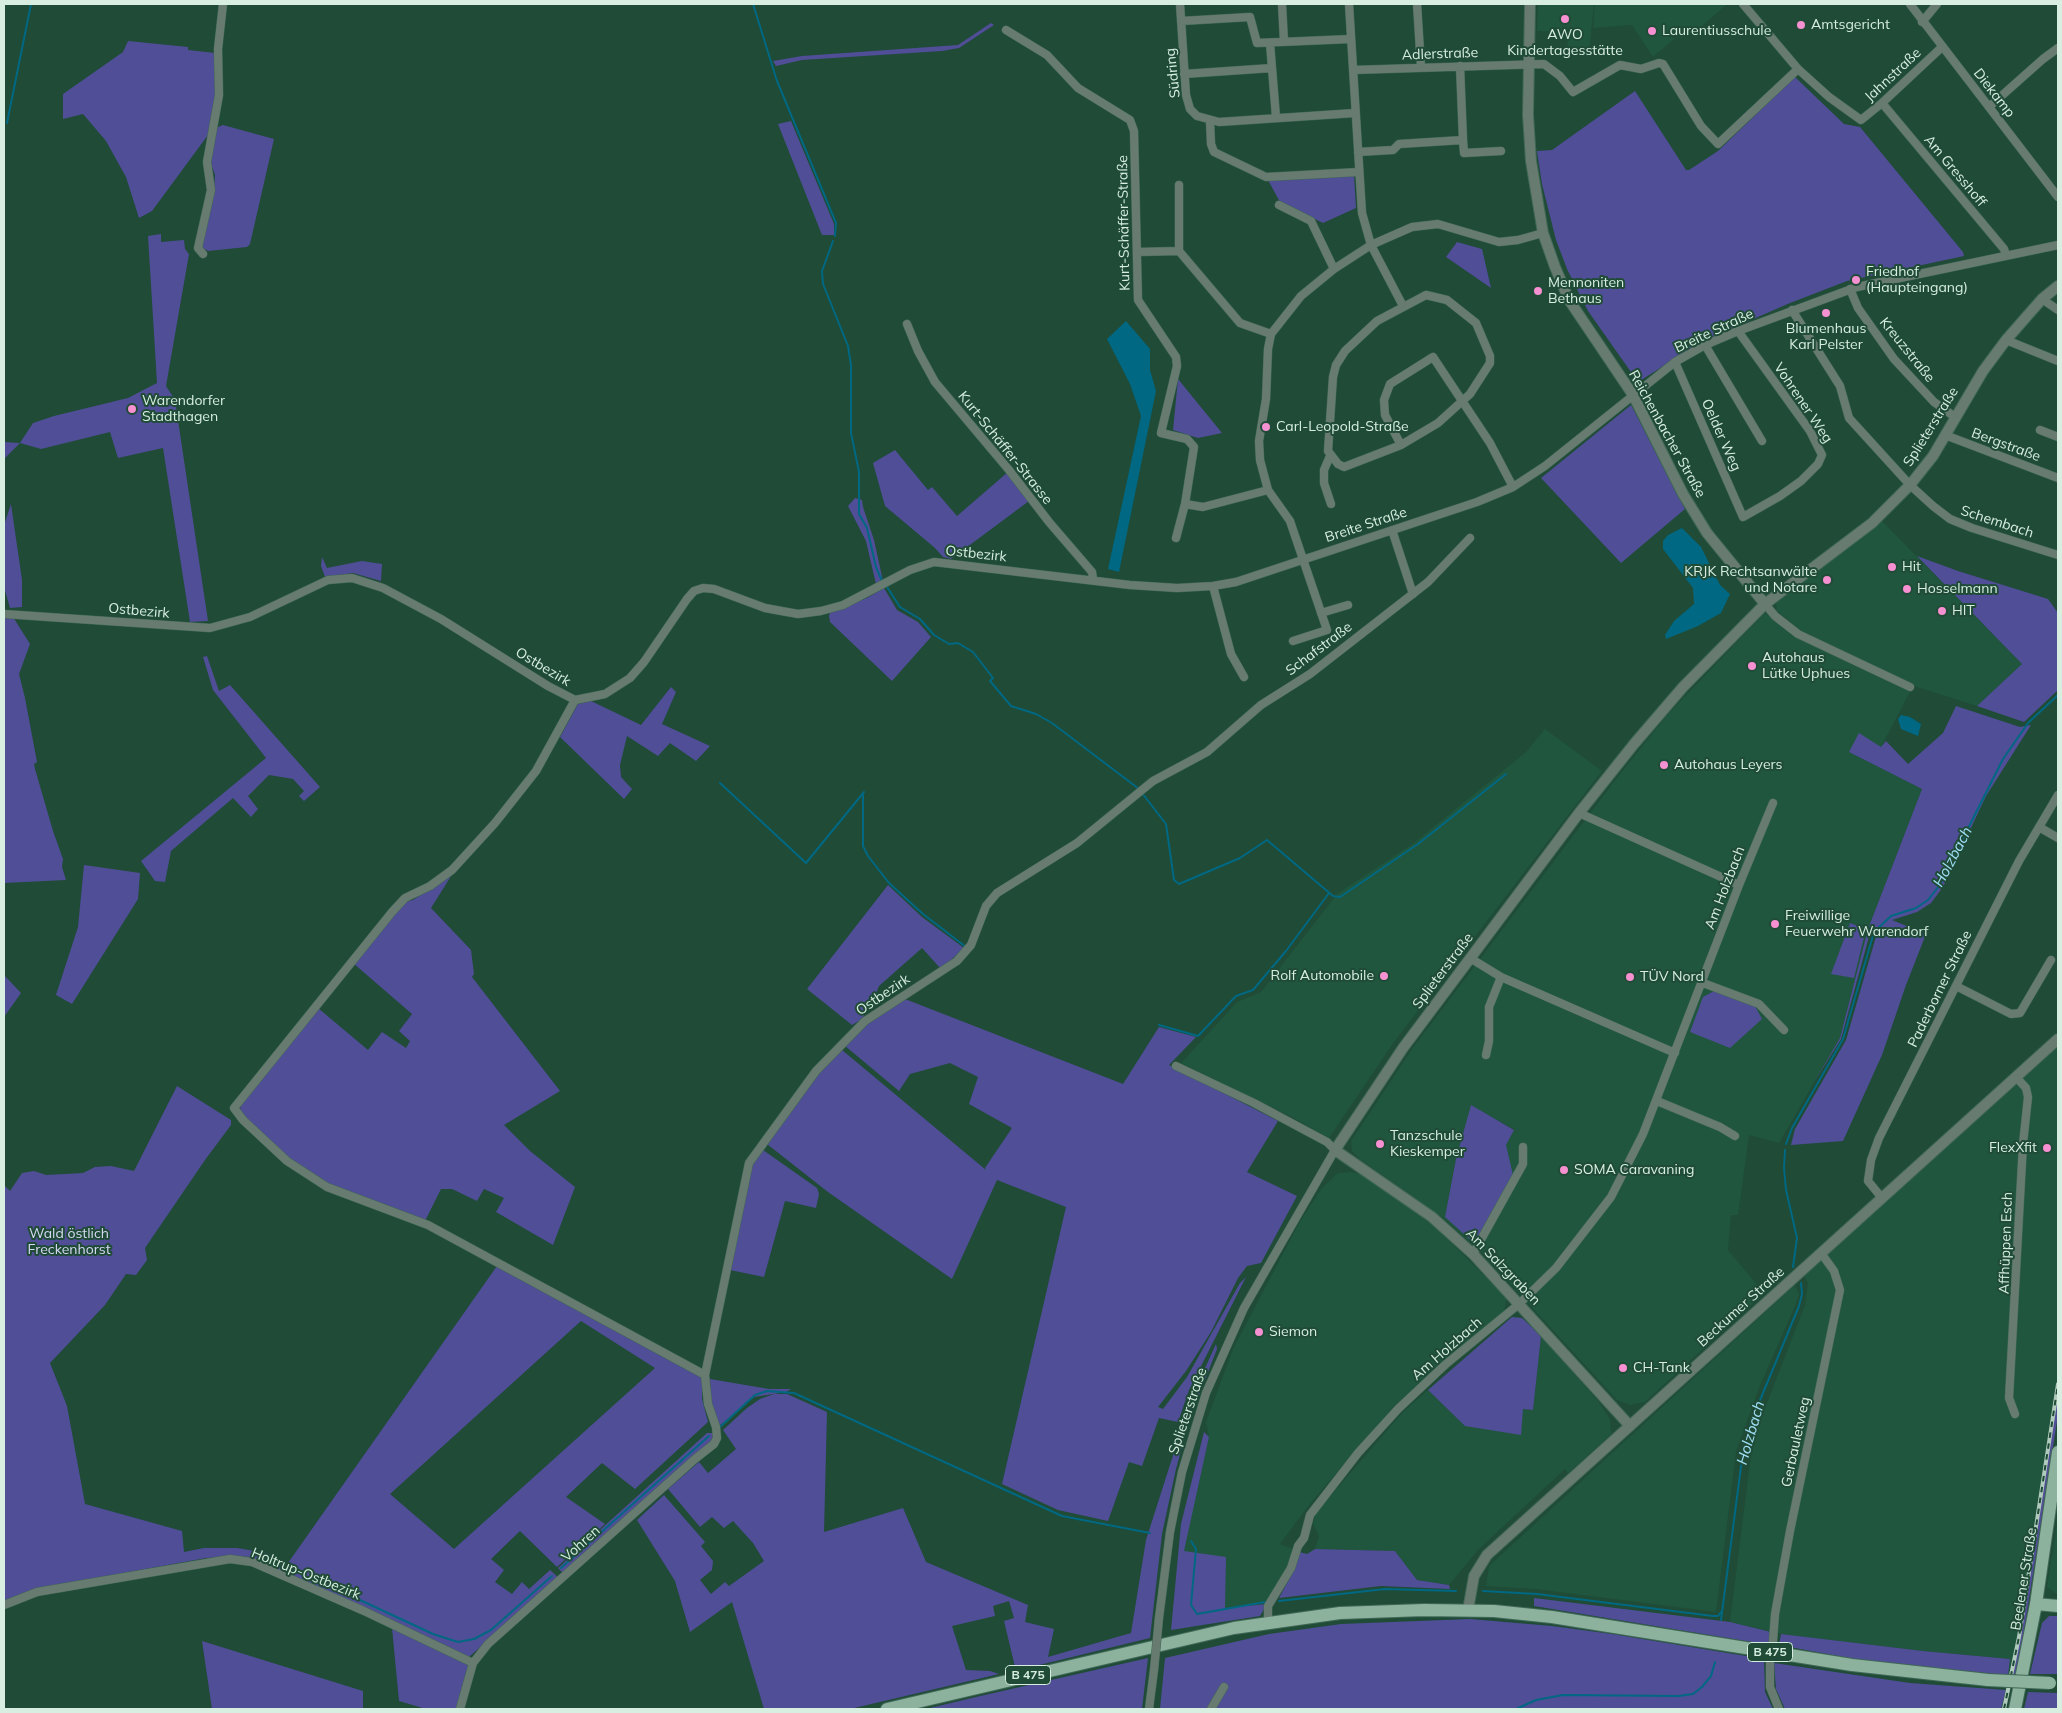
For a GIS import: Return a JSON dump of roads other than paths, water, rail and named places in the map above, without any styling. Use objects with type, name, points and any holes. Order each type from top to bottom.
[{"type":"main road","name":"Beelener Straße","points":[[2015,1709],[2036,1604],[2058,1452]]},
{"type":"main road","points":[[2036,1604],[2058,1606]]},
{"type":"main road","name":"B 475","points":[[888,1709],[1169,1642],[1268,1622],[1356,1612],[1468,1610],[1533,1615],[1612,1625],[1852,1665],[1988,1680],[2054,1684]]},
{"type":"street","points":[[203,254],[198,248],[211,190],[206,162],[219,95],[218,49],[223,4]]},
{"type":"street","name":"Südring","points":[[1180,4],[1186,95],[1190,109],[1197,116],[1210,121]]},
{"type":"street","points":[[1282,4],[1284,42]]},
{"type":"street","points":[[1349,4],[1362,214],[1371,245],[1403,306]]},
{"type":"street","points":[[1417,4],[1421,67]]},
{"type":"street","name":"Reichenbacher Straße","points":[[1530,4],[1528,64],[1531,161],[1544,233],[1569,300],[1633,395],[1683,494],[1707,533],[1765,604]]},
{"type":"street","points":[[1743,4],[1798,68]]},
{"type":"street","name":"Diekamp","points":[[1910,4],[2058,197]]},
{"type":"street","points":[[1922,22],[1937,4]]},
{"type":"street","points":[[1181,21],[1250,17],[1257,43],[1351,39]]},
{"type":"street","name":"Kurt-Schäffer-Straße","points":[[1006,30],[1047,55],[1078,88],[1130,120],[1134,131],[1138,300],[1176,357],[1177,366],[1161,433],[1187,439],[1194,447],[1185,504]]},
{"type":"street","points":[[1270,43],[1276,117]]},
{"type":"street","name":"Jahnstraße","points":[[1798,68],[1842,107],[1861,120],[1942,47]]},
{"type":"street","points":[[1989,107],[2058,48]]},
{"type":"street","name":"Adlerstraße","points":[[1353,70],[1544,64],[1550,66],[1573,92],[1620,65],[1641,69],[1655,63],[1663,64],[1702,126],[1718,144],[1798,68]]},
{"type":"street","points":[[1460,66],[1464,153],[1501,151]]},
{"type":"street","points":[[1184,74],[1272,68]]},
{"type":"street","name":"Am Gresshoff","points":[[1882,103],[2004,249],[2006,255]]},
{"type":"street","points":[[1355,113],[1210,121],[1211,144],[1214,152],[1266,177],[1359,172]]},
{"type":"street","points":[[1358,152],[1393,150],[1399,144],[1463,140]]},
{"type":"street","points":[[1179,185],[1178,251],[1240,323],[1271,334]]},
{"type":"street","points":[[1279,205],[1311,221],[1334,269]]},
{"type":"street","points":[[1293,641],[1327,630],[1290,521],[1268,490],[1259,451],[1266,398],[1268,349],[1271,334],[1301,296],[1334,269],[1371,245],[1412,227],[1438,224],[1499,242],[1518,240],[1544,233]]},
{"type":"street","name":"Breite Straße","points":[[1093,579],[1177,588],[1213,586],[1236,582],[1477,502],[1512,487],[1545,466],[1675,362],[1705,345],[1850,289],[2058,245]]},
{"type":"street","points":[[1137,252],[1178,251]]},
{"type":"street","name":"Splieterstraße","points":[[1149,1709],[1170,1532],[1182,1472],[1206,1393],[1248,1300],[1336,1150],[1403,1048],[1470,958],[1579,813],[1683,687],[1765,604],[1872,522],[1910,485],[1945,436],[1983,371],[2006,340],[2042,299],[2058,286]]},
{"type":"street","name":"Kreuzstraße","points":[[1850,289],[1858,308],[1894,359],[1934,402],[1955,418]]},
{"type":"street","points":[[1426,295],[1437,296],[1447,300],[1476,323],[1490,356],[1490,363],[1463,402],[1438,423],[1401,446],[1344,467],[1330,456],[1328,451],[1333,377],[1336,365],[1345,351],[1377,321],[1403,306],[1426,295]]},
{"type":"street","points":[[2042,299],[2058,310]]},
{"type":"street","name":"Schembach","points":[[1792,310],[1840,386],[1849,418],[1910,485],[1950,519],[2058,555]]},
{"type":"street","name":"Kurt-Schäffer-Strasse","points":[[907,324],[918,351],[935,382],[1009,470],[1048,522],[1092,572],[1093,579]]},
{"type":"street","name":"Vohrener Weg","points":[[1738,331],[1810,431],[1822,455],[1818,464],[1801,481],[1780,496],[1743,517]]},
{"type":"street","points":[[2006,340],[2058,361]]},
{"type":"street","points":[[1705,345],[1762,441]]},
{"type":"street","points":[[1401,446],[1385,415],[1384,400],[1390,384],[1433,357],[1490,443],[1512,487]]},
{"type":"street","name":"Oelder Weg","points":[[1675,362],[1743,517]]},
{"type":"street","points":[[2040,430],[2058,436]]},
{"type":"street","name":"Bergstraße","points":[[1945,436],[2058,478]]},
{"type":"street","points":[[1330,456],[1324,470],[1324,483],[1331,504]]},
{"type":"street","points":[[1176,538],[1185,504],[1203,507],[1268,490]]},
{"type":"street","points":[[1392,530],[1413,594]]},
{"type":"street","name":"Schafstraße","points":[[1239,722],[1261,705],[1310,674],[1413,594],[1428,582],[1470,538]]},
{"type":"street","name":"Ostbezirk","points":[[4,614],[210,628],[250,617],[328,580],[352,578],[383,588],[442,618],[540,681],[576,700],[605,694],[630,678],[644,662],[687,599],[694,591],[702,588],[714,589],[765,608],[798,614],[821,611],[842,605],[910,570],[934,562],[1093,579]]},
{"type":"street","points":[[1213,586],[1231,654],[1244,677]]},
{"type":"street","points":[[1765,604],[1775,616],[1798,634],[1910,687]]},
{"type":"street","points":[[1321,613],[1348,605]]},
{"type":"street","points":[[576,700],[536,771],[495,823],[452,870],[430,886],[405,898],[392,912],[234,1108],[234,1112],[287,1161],[327,1187],[428,1224],[705,1375]]},
{"type":"street","name":"Ostbezirk","points":[[708,1404],[705,1375],[748,1163],[816,1070],[865,1021],[957,961],[971,945],[986,906],[997,893],[1077,844],[1140,791],[1208,752],[1239,722]]},
{"type":"street","name":"Paderborner Straße","points":[[1882,1198],[1868,1182],[1871,1160],[1879,1138],[2019,861],[2058,794]]},
{"type":"street","name":"Am Holzbach","points":[[1268,1622],[1268,1606],[1291,1568],[1298,1546],[1304,1538],[1310,1514],[1358,1453],[1398,1409],[1446,1364],[1519,1304],[1556,1268],[1611,1197],[1631,1161],[1657,1101],[1739,884],[1773,803]]},
{"type":"street","points":[[1579,813],[1739,884]]},
{"type":"street","points":[[2039,827],[2058,838]]},
{"type":"street","points":[[1470,958],[1500,977],[1674,1054]]},
{"type":"street","points":[[1956,986],[2012,1014],[2020,1012],[2051,960]]},
{"type":"street","points":[[1486,1055],[1489,1041],[1489,1007],[1500,977]]},
{"type":"street","points":[[1703,983],[1759,1004],[1784,1030]]},
{"type":"street","name":"Beckumer Straße","points":[[1468,1610],[1474,1576],[1487,1556],[2058,1039]]},
{"type":"street","points":[[1176,1066],[1270,1112],[1327,1142],[1336,1150]]},
{"type":"street","name":"Affhüppen Esch","points":[[2015,1414],[2009,1398],[2022,1153],[2028,1097],[2026,1088],[2016,1077]]},
{"type":"street","points":[[1657,1101],[1720,1127],[1735,1136]]},
{"type":"street","points":[[1474,1254],[1523,1164],[1523,1147]]},
{"type":"street","name":"Am Salzgraben","points":[[1336,1150],[1432,1217],[1474,1254],[1630,1426]]},
{"type":"street","name":"Gerbauletweg","points":[[1773,1641],[1775,1614],[1790,1531],[1840,1290],[1834,1271],[1821,1253]]},
{"type":"street","name":"Vohren","points":[[460,1709],[472,1663],[488,1644],[695,1458],[714,1444],[717,1438],[716,1427],[708,1404]]},
{"type":"street","name":"Holtrup-Ostbezirk","points":[[4,1606],[37,1592],[230,1559],[252,1562],[364,1611],[472,1663]]},
{"type":"street","points":[[1770,1663],[1770,1687],[1779,1709]]},
{"type":"street","points":[[1211,1709],[1224,1687]]},
{"type":"water","points":[[1126,321],[1150,349],[1150,370],[1156,391],[1119,572],[1108,569],[1141,416],[1130,384],[1107,339]]},
{"type":"water","points":[[1682,528],[1701,547],[1720,585],[1730,594],[1721,613],[1698,626],[1666,639],[1665,635],[1674,621],[1694,604],[1693,588],[1663,549],[1663,541],[1668,535]]},
{"type":"water","points":[[1901,715],[1910,717],[1921,724],[1918,736],[1901,729],[1898,719]]},
{"type":"waterway","points":[[7,123],[31,4]]},
{"type":"waterway","points":[[753,4],[777,81],[836,223],[835,236]]},
{"type":"waterway","points":[[833,241],[822,271],[823,284],[848,346],[851,365],[851,433],[859,472],[859,514],[867,528],[876,567],[882,581]]},
{"type":"waterway","points":[[887,587],[900,607],[920,619],[934,635],[949,644],[958,643],[973,652],[993,678],[990,681],[1011,706],[1036,714],[1052,723],[1139,789]]},
{"type":"waterway","name":"Holzbach","points":[[1786,1144],[1792,1128],[1843,1039],[1874,932],[1891,916],[1916,908],[1928,900],[1939,886],[2003,759],[2028,723],[2058,695]]},
{"type":"waterway","points":[[1142,793],[1166,824],[1174,880],[1179,884],[1240,858],[1267,840],[1333,896],[1340,897],[1418,844],[1506,774]]},
{"type":"waterway","points":[[720,783],[806,863],[864,792]]},
{"type":"waterway","points":[[863,794],[863,846],[868,856],[889,883],[923,914],[966,947]]},
{"type":"waterway","points":[[1159,1025],[1198,1036],[1236,996],[1253,990],[1286,951],[1329,893]]},
{"type":"waterway","name":"Holzbach","points":[[1785,1150],[1786,1190],[1797,1238],[1793,1267]]},
{"type":"waterway","name":"Holzbach","points":[[1721,1620],[1743,1451],[1751,1422],[1799,1306],[1802,1294],[1801,1283]]},
{"type":"waterway","points":[[720,1427],[755,1395],[767,1391],[794,1393],[1062,1516],[1150,1533]]},
{"type":"waterway","points":[[561,1568],[709,1436]]},
{"type":"waterway","points":[[1191,1541],[1196,1549],[1191,1605],[1197,1614],[1265,1602]]},
{"type":"waterway","points":[[317,1580],[433,1634],[458,1642],[474,1639],[491,1630],[552,1576]]},
{"type":"waterway","points":[[1279,1601],[1385,1589],[1456,1591]]},
{"type":"waterway","points":[[1483,1591],[1537,1594],[1713,1616],[1718,1616],[1722,1611]]},
{"type":"waterway","name":"Holzbach","points":[[1516,1709],[1536,1700],[1563,1695],[1679,1696],[1693,1694],[1711,1676],[1715,1662]]},
{"type":"railway","points":[[2004,1709],[2019,1637],[2058,1384]]},
{"type":"place","name":"AWO Kindertagesstätte","points":[[1565,19]]},
{"type":"place","name":"Amtsgericht","points":[[1801,25]]},
{"type":"place","name":"Laurentiusschule","points":[[1652,31]]},
{"type":"place","name":"Friedhof (Haupteingang)","points":[[1856,280]]},
{"type":"place","name":"Mennoniten Bethaus","points":[[1538,291]]},
{"type":"place","name":"Blumenhaus Karl Pelster","points":[[1826,313]]},
{"type":"place","name":"Warendorfer Stadthagen","points":[[132,409]]},
{"type":"place","name":"Carl-Leopold-Straße","points":[[1266,427]]},
{"type":"place","name":"Hit","points":[[1892,567]]},
{"type":"place","name":"KRJK Rechtsanwälte und Notare","points":[[1827,580]]},
{"type":"place","name":"Hosselmann","points":[[1907,589]]},
{"type":"place","name":"HIT","points":[[1942,611]]},
{"type":"place","name":"Autohaus Lütke Uphues","points":[[1752,666]]},
{"type":"place","name":"Autohaus Leyers","points":[[1664,765]]},
{"type":"place","name":"Freiwillige Feuerwehr Warendorf","points":[[1775,924]]},
{"type":"place","name":"Rolf Automobile","points":[[1384,976]]},
{"type":"place","name":"TÜV Nord","points":[[1630,977]]},
{"type":"place","name":"Tanzschule Kieskemper","points":[[1380,1144]]},
{"type":"place","name":"FlexXfit","points":[[2047,1148]]},
{"type":"place","name":"SOMA Caravaning","points":[[1564,1170]]},
{"type":"place","name":"Siemon","points":[[1259,1332]]},
{"type":"place","name":"CH-Tank","points":[[1623,1368]]},
{"type":"park label","name":"Wald östlich Freckenhorst","points":[[69,1242]]}]
